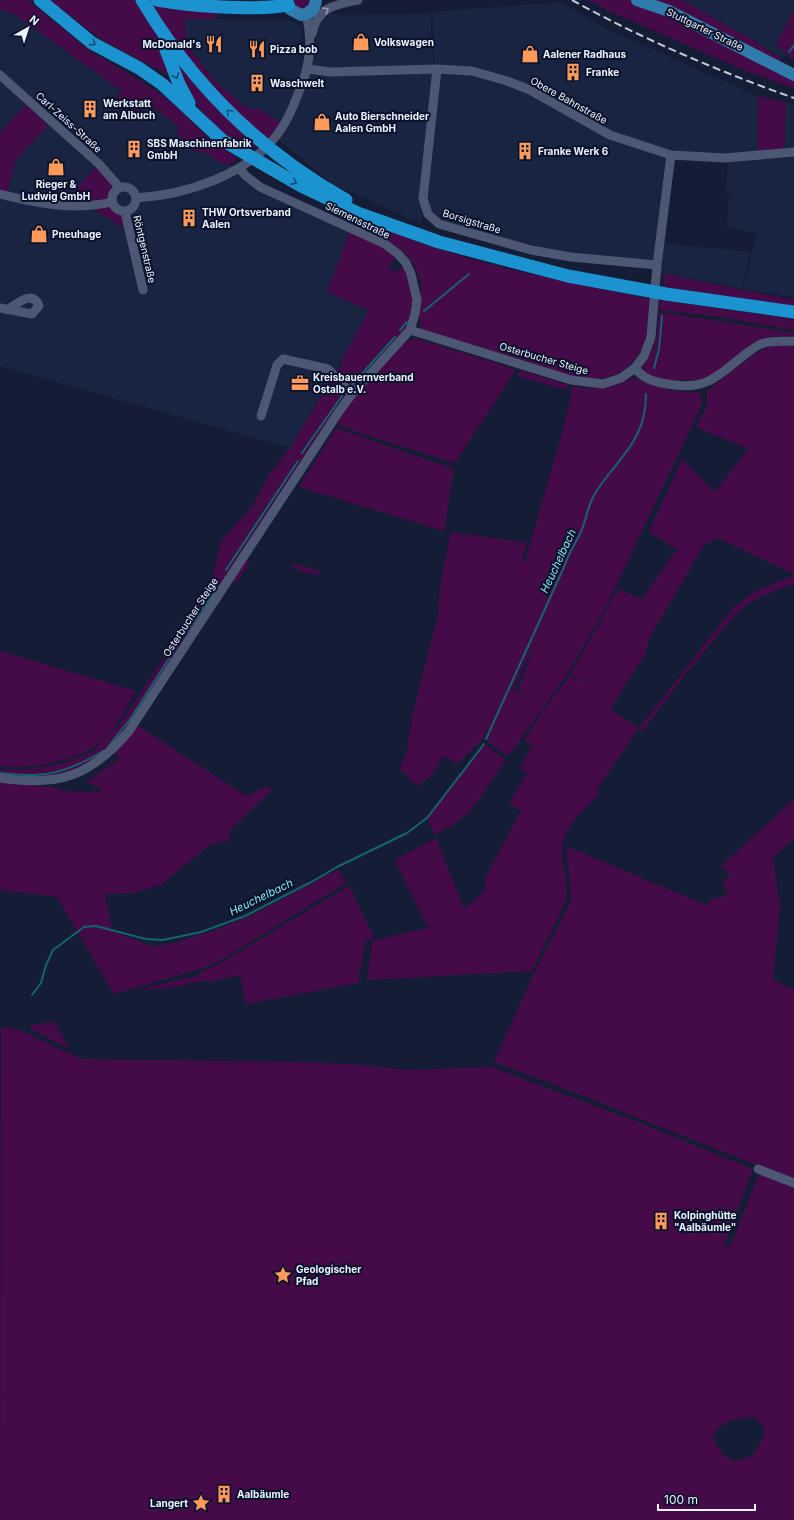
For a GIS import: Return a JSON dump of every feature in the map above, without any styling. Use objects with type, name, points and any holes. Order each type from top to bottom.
[{"type":"highway","points":[[40,0],[88,40],[142,70],[162,84],[205,126],[242,153],[320,196],[360,214],[406,232],[526,267],[641,290],[794,312]]},
{"type":"highway","points":[[142,0],[155,22],[203,86],[257,138],[334,194],[406,232]]},
{"type":"highway","points":[[158,0],[176,3],[241,6],[288,2]]},
{"type":"highway","points":[[241,6],[269,0]]},
{"type":"highway","points":[[155,22],[179,84],[194,112],[205,126]]},
{"type":"main road","points":[[288,2],[290,9],[297,14],[306,14],[313,9],[316,0],[324,0]]},
{"type":"main road","name":"Stuttgarter Straße","points":[[637,0],[669,11],[794,75]]},
{"type":"main road","name":"Stuttgarter Straße","points":[[751,52],[794,69]]},
{"type":"street","points":[[136,198],[162,197],[179,192],[224,176],[239,168],[257,155],[278,134],[288,118],[308,69],[311,39],[315,22],[323,12],[334,6],[358,0]]},
{"type":"street","points":[[306,14],[311,39]]},
{"type":"street","name":"Obere Bahnstraße","points":[[308,69],[330,72],[437,69],[472,71],[507,80],[530,90],[610,135],[672,155],[725,158],[794,152]]},
{"type":"street","name":"Borsigstraße","points":[[437,69],[424,199],[428,214],[439,224],[531,250],[601,262],[657,265]]},
{"type":"street","name":"Carl-Zeiss-Straße","points":[[0,75],[59,127],[110,175],[120,188]]},
{"type":"street","name":"Osterbucher Steige","points":[[0,778],[34,782],[55,780],[87,769],[112,751],[129,731],[352,394],[410,330],[582,382],[603,384],[622,378],[635,368],[644,356],[651,337],[657,265],[672,155]]},
{"type":"street","name":"Siemensstraße","points":[[239,168],[246,176],[260,187],[371,236],[398,254],[406,263],[415,286],[415,314],[410,330]]},
{"type":"street","points":[[120,188],[131,189],[136,198],[133,207],[125,212],[116,209],[112,202],[113,193],[120,188]]},
{"type":"street","points":[[0,194],[28,201],[62,205],[88,206],[112,202]]},
{"type":"street","name":"Röntgenstraße","points":[[125,212],[143,290]]},
{"type":"street","points":[[635,368],[639,374],[658,382],[692,387],[703,385],[719,377],[750,351],[761,344],[794,341]]},
{"type":"street","points":[[261,416],[277,365],[283,359],[328,369],[352,394]]},
{"type":"street","points":[[758,1168],[794,1183]]},
{"type":"shaded area","points":[[0,0],[28,0],[91,52],[157,91],[186,115],[207,137],[238,159],[229,165],[219,162],[207,153],[197,152],[177,133],[179,127],[148,103],[133,117],[113,102],[122,91],[10,11],[7,13],[0,8]]},
{"type":"shaded area","points":[[50,0],[226,0],[215,19],[185,19],[187,45],[214,80],[246,108],[259,109],[281,123],[272,135],[250,150],[237,143],[220,130],[199,108],[187,85],[100,39]]},
{"type":"shaded area","points":[[292,0],[311,0],[311,3],[305,10],[296,9]]},
{"type":"shaded area","points":[[589,0],[682,0],[751,39],[782,59],[776,70],[794,79],[794,88],[751,73],[611,12]]},
{"type":"shaded area","points":[[682,0],[794,0],[794,61],[786,53],[782,59],[752,39]]},
{"type":"shaded area","points":[[560,2],[610,30],[758,96],[758,152],[784,150],[786,102],[794,105],[794,297],[743,289],[757,233],[727,228],[729,194],[725,193],[729,157],[670,153],[653,262],[534,251],[440,221],[430,213],[426,200],[439,73],[434,61],[433,12]]},
{"type":"shaded area","points":[[0,8],[7,13],[9,10],[122,91],[113,102],[138,114],[147,103],[179,127],[197,152],[207,153],[219,162],[229,165],[259,181],[353,223],[327,292],[369,309],[340,364],[290,448],[0,366]]},
{"type":"shaded area","points":[[794,10],[794,60],[776,44]]},
{"type":"shaded area","points":[[430,13],[434,74],[422,199],[422,224],[334,185],[272,135],[259,109],[246,108],[214,80],[187,45],[185,19],[284,19],[301,26],[301,57],[316,58],[317,28],[322,18],[330,14],[352,15]]},
{"type":"shaded area","points":[[758,96],[786,102],[784,151],[758,152]]},
{"type":"shaded area","points":[[26,105],[48,125],[15,161],[7,194],[0,192],[0,133]]},
{"type":"shaded area","points":[[99,164],[116,190],[112,197],[113,204],[116,209],[125,212],[128,228],[117,224],[88,206],[72,206],[72,194]]},
{"type":"shaded area","points":[[326,205],[379,227],[450,253],[536,275],[651,299],[650,316],[645,342],[637,357],[623,371],[607,377],[592,379],[567,375],[527,361],[421,330],[420,281],[415,266],[406,254],[381,236],[325,209]]},
{"type":"shaded area","points":[[350,231],[385,248],[396,257],[389,266],[396,273],[404,266],[411,290],[413,308],[409,322],[401,336],[362,375],[339,404],[123,733],[115,742],[95,759],[72,771],[60,775],[47,778],[26,779],[0,775],[0,770],[29,769],[61,764],[92,752],[121,722],[194,613],[214,572],[221,541],[253,506],[270,473],[290,448],[337,370],[344,364],[340,364],[369,310],[327,292]]},
{"type":"shaded area","points":[[662,243],[750,252],[742,288],[660,273]]},
{"type":"shaded area","points":[[664,274],[794,300],[794,306],[664,287]]},
{"type":"shaded area","points":[[660,300],[788,318],[794,320],[794,330],[721,317],[658,310]]},
{"type":"shaded area","points":[[659,312],[794,333],[794,336],[766,337],[751,344],[718,371],[700,380],[669,380],[654,377],[643,370],[655,341]]},
{"type":"shaded area","points":[[415,338],[515,369],[514,373],[455,463],[356,432],[336,423],[353,399],[405,342]]},
{"type":"shaded area","points":[[770,346],[794,346],[794,574],[718,538],[704,545],[650,637],[645,655],[610,709],[639,728],[734,607],[754,592],[794,575],[794,584],[769,593],[746,605],[733,617],[680,681],[643,731],[638,729],[596,791],[599,794],[579,814],[568,829],[562,846],[566,901],[532,971],[367,980],[372,941],[431,927],[426,925],[395,860],[436,838],[464,909],[484,891],[487,875],[521,810],[509,804],[527,773],[520,768],[532,745],[524,741],[542,712],[570,675],[585,684],[571,673],[618,589],[642,599],[677,549],[649,532],[682,459],[715,492],[748,449],[696,427],[707,406],[707,391],[754,354]]},
{"type":"shaded area","points":[[520,370],[568,385],[567,390],[517,376]]},
{"type":"shaded area","points":[[634,377],[665,389],[682,392],[699,392],[702,399],[700,409],[606,607],[568,673],[511,753],[504,754],[486,740],[492,728],[488,730],[482,740],[457,764],[443,756],[432,775],[417,786],[400,769],[407,751],[413,712],[438,615],[440,585],[451,532],[527,543],[522,561],[525,562],[564,426],[573,386],[581,388],[604,388],[619,384]],"holes":[[[536,640],[518,690],[536,702],[513,689]]]},
{"type":"shaded area","points":[[336,428],[454,469],[444,531],[299,487]]},
{"type":"shaded area","points":[[251,560],[237,583],[232,581],[245,561]]},
{"type":"shaded area","points":[[297,564],[320,572],[320,575],[306,573],[289,566]]},
{"type":"shaded area","points":[[0,651],[136,691],[113,729],[103,740],[93,747],[68,759],[40,765],[26,767],[0,766]]},
{"type":"shaded area","points":[[137,725],[246,796],[267,786],[272,790],[230,830],[229,841],[211,844],[162,884],[135,893],[105,894],[112,931],[151,946],[170,944],[215,930],[253,915],[338,869],[346,883],[231,954],[207,967],[114,994],[57,897],[0,890],[0,782],[60,788],[59,791],[100,792],[101,789],[86,782],[121,758],[114,753]]},
{"type":"shaded area","points":[[484,744],[505,759],[504,763],[469,813],[453,825],[435,835],[427,818]]},
{"type":"shaded area","points":[[794,799],[794,839],[767,862],[773,858],[780,906],[773,980],[794,989],[794,1180],[494,1062],[535,971],[570,903],[571,894],[566,846],[708,906],[711,898],[716,899],[728,895],[722,882],[730,875],[721,866]]},
{"type":"shaded area","points":[[349,886],[374,937],[366,940],[358,983],[246,1004],[240,975],[209,982],[209,980],[185,984],[185,986],[136,991],[185,978],[189,979],[222,962]]},
{"type":"shaded area","points":[[49,1022],[56,1023],[69,1049],[31,1029],[31,1025]]},
{"type":"shaded area","points":[[1,1027],[20,1030],[81,1059],[295,1062],[351,1064],[406,1070],[491,1067],[633,1120],[753,1169],[724,1245],[730,1247],[759,1174],[794,1185],[794,1520],[0,1520]],"holes":[[[755,1417],[765,1429],[760,1445],[752,1456],[738,1461],[724,1456],[712,1437],[725,1423],[742,1418]]]},
{"type":"waterway","name":"Heuchelbach","points":[[789,52],[794,45]]},
{"type":"waterway","points":[[424,311],[469,274]]},
{"type":"waterway","name":"Heuchelbach","points":[[654,368],[659,349],[662,316]]},
{"type":"waterway","points":[[400,330],[407,322]]},
{"type":"waterway","points":[[351,386],[395,337]]},
{"type":"waterway","name":"Heuchelbach","points":[[486,739],[581,532],[593,497],[635,439],[641,426],[645,411],[646,394]]},
{"type":"waterway","points":[[302,453],[342,396]]},
{"type":"waterway","points":[[226,570],[298,461]]},
{"type":"waterway","points":[[181,640],[218,587]]},
{"type":"waterway","points":[[108,747],[131,718],[177,646]]},
{"type":"waterway","name":"Heuchelbach","points":[[32,995],[41,983],[46,965],[53,950],[84,927],[96,926],[146,939],[163,940],[201,932],[245,916],[337,867],[407,833],[427,818],[484,744]]},
{"type":"waterway","points":[[0,773],[29,775],[54,772],[78,765],[103,751]]},
{"type":"railway","points":[[572,0],[681,54],[794,98]]},
{"type":"place","name":"Volkswagen","points":[[361,42]]},
{"type":"place","name":"McDonald's","points":[[214,44]]},
{"type":"place","name":"Pizza bob","points":[[257,49]]},
{"type":"place","name":"Aalener Radhaus","points":[[530,54]]},
{"type":"place","name":"Franke","points":[[573,72]]},
{"type":"place","name":"Waschwelt","points":[[257,83]]},
{"type":"place","name":"Werkstatt am Albuch","points":[[90,109]]},
{"type":"place","name":"Auto Bierschneider Aalen GmbH","points":[[322,122]]},
{"type":"place","name":"SBS Maschinenfabrik GmbH","points":[[134,149]]},
{"type":"place","name":"Franke Werk 6","points":[[525,151]]},
{"type":"place","name":"Rieger & Ludwig GmbH","points":[[56,167]]},
{"type":"place","name":"THW Ortsverband Aalen","points":[[189,218]]},
{"type":"place","name":"Pneuhage","points":[[39,234]]},
{"type":"place","name":"Kreisbauernverband Ostalb e.V.","points":[[300,383]]},
{"type":"place","name":"Kolpinghütte \"Aalbäumle\"","points":[[661,1221]]},
{"type":"place","name":"Geologischer Pfad","points":[[283,1275]]},
{"type":"place","name":"Aalbäumle","points":[[224,1494]]},
{"type":"place","name":"Langert","points":[[201,1503]]}]
